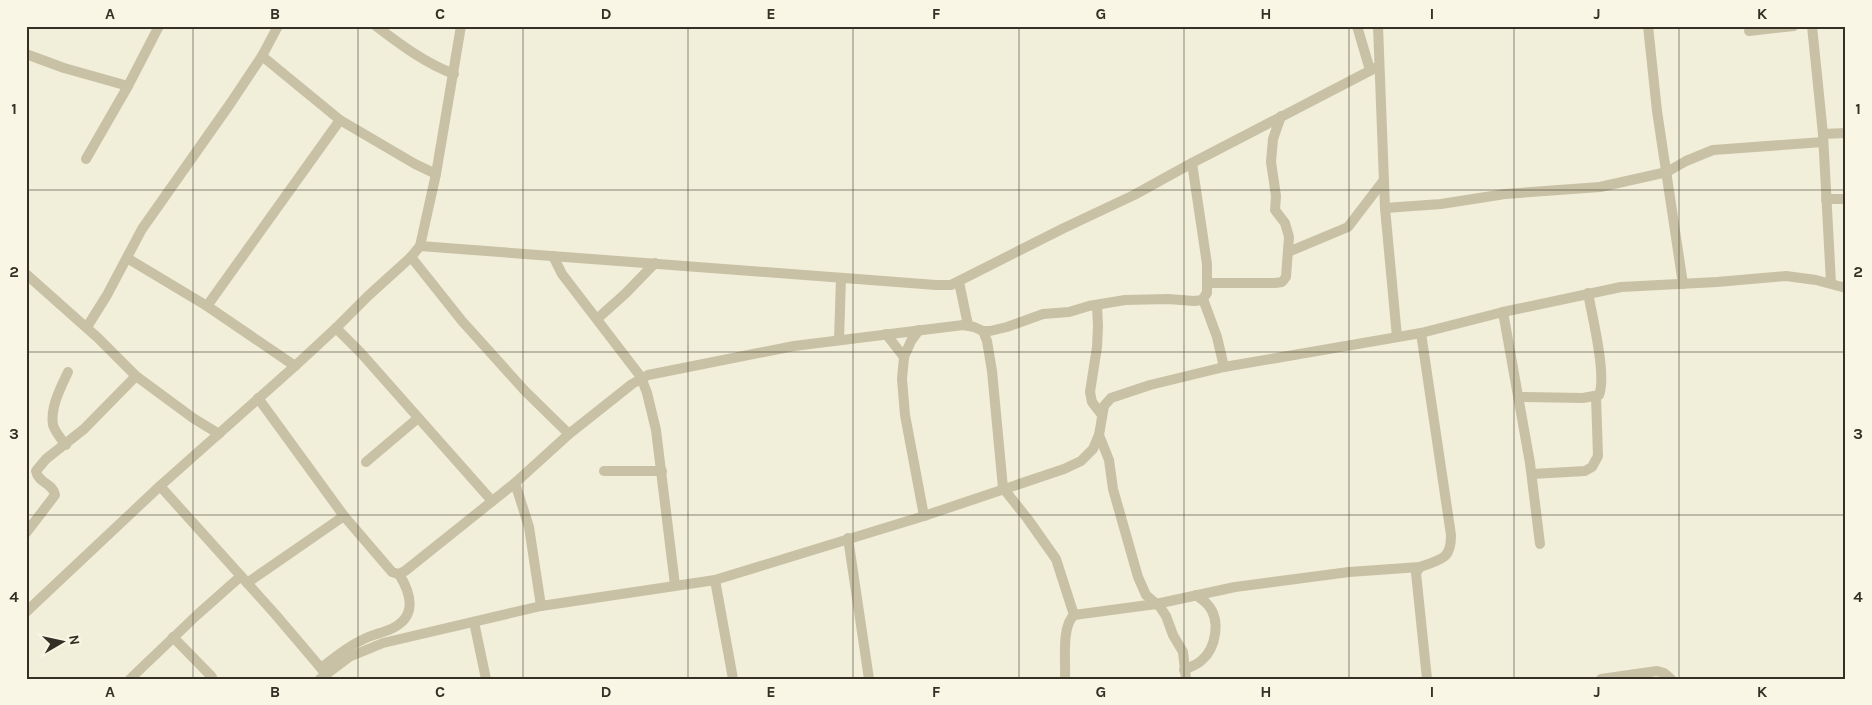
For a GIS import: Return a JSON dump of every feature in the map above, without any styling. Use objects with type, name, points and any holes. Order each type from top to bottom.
[{"type":"street","points":[[86,159],[128,86],[159,26]]},
{"type":"street","points":[[87,327],[142,228],[230,104],[262,56],[278,26]]},
{"type":"street","points":[[376,26],[422,58],[454,74]]},
{"type":"street","points":[[26,612],[160,486],[336,328],[411,257],[420,246],[436,174],[461,26]]},
{"type":"street","points":[[1357,26],[1374,68]]},
{"type":"street","points":[[1378,26],[1374,68],[1397,337]]},
{"type":"street","points":[[1648,26],[1657,111],[1683,284]]},
{"type":"street","points":[[1749,31],[1794,26]]},
{"type":"street","points":[[1812,26],[1823,138],[1831,283]]},
{"type":"street","points":[[26,54],[64,68],[128,86]]},
{"type":"street","points":[[262,56],[340,120],[414,164],[436,174]]},
{"type":"street","points":[[420,246],[951,285],[1064,228],[1134,196],[1192,163],[1374,68]]},
{"type":"street","points":[[1208,283],[1281,282],[1286,275],[1289,237],[1285,223],[1275,210],[1276,196],[1271,162],[1272,139],[1281,116]]},
{"type":"street","points":[[208,306],[340,120]]},
{"type":"street","points":[[1385,208],[1434,205],[1505,194],[1584,189],[1667,172],[1698,155],[1716,149],[1823,138],[1846,133]]},
{"type":"street","points":[[400,574],[515,483],[569,434],[641,377],[664,370],[794,346],[968,325],[983,331],[1007,327],[1043,314],[1069,312],[1085,306],[1134,300],[1168,299],[1194,301],[1203,299],[1207,294],[1208,283],[1201,218],[1192,163]]},
{"type":"street","points":[[1288,252],[1348,227],[1384,180]]},
{"type":"street","points":[[1826,199],[1846,199]]},
{"type":"street","points":[[553,256],[562,274],[641,377],[648,392],[662,471],[675,585]]},
{"type":"street","points":[[411,257],[462,321],[525,391],[569,434]]},
{"type":"street","points":[[127,258],[208,306],[295,366]]},
{"type":"street","points":[[598,319],[655,263]]},
{"type":"street","points":[[26,274],[87,327],[136,376],[193,418],[219,434]]},
{"type":"street","points":[[322,674],[349,657],[383,643],[542,606],[715,580],[924,516],[1047,474],[1081,461],[1093,449],[1099,435],[1106,402],[1116,396],[1150,385],[1224,367],[1421,333],[1503,312],[1621,287],[1796,276],[1846,288]]},
{"type":"street","points":[[839,340],[841,278]]},
{"type":"street","points":[[959,282],[968,325]]},
{"type":"street","points":[[1519,397],[1596,397],[1600,394],[1602,384],[1588,293]]},
{"type":"street","points":[[1203,299],[1217,337],[1224,367]]},
{"type":"street","points":[[1097,305],[1097,347],[1090,392],[1092,402],[1102,415]]},
{"type":"street","points":[[1503,312],[1532,474],[1540,544]]},
{"type":"street","points":[[336,328],[361,353],[492,501]]},
{"type":"street","points":[[919,330],[911,341],[904,357],[902,378],[905,415],[924,516]]},
{"type":"street","points":[[983,331],[988,348],[994,388],[1003,488],[1054,555],[1074,615]]},
{"type":"street","points":[[1066,679],[1066,632],[1069,621],[1074,615],[1103,613],[1235,588],[1349,572],[1420,566],[1442,560],[1446,556],[1451,544],[1449,521],[1421,333]]},
{"type":"street","points":[[886,334],[904,357]]},
{"type":"street","points":[[66,445],[56,432],[53,422],[57,398],[68,372]]},
{"type":"street","points":[[26,533],[55,495],[54,489],[38,477],[36,471],[46,459],[66,445],[109,405],[136,376]]},
{"type":"street","points":[[1532,474],[1584,471],[1592,468],[1598,456],[1596,397]]},
{"type":"street","points":[[258,398],[344,516],[392,572],[400,574],[407,588],[410,603],[408,613],[402,621],[391,629],[361,640],[322,674]]},
{"type":"street","points":[[366,462],[418,418]]},
{"type":"street","points":[[1099,435],[1109,460],[1112,484],[1138,577],[1146,596],[1163,611],[1173,635],[1183,652],[1185,674]]},
{"type":"street","points":[[604,471],[662,471]]},
{"type":"street","points":[[515,483],[529,527],[542,606]]},
{"type":"street","points":[[160,486],[244,580],[322,674]]},
{"type":"street","points":[[130,679],[173,637],[244,580],[344,516]]},
{"type":"street","points":[[848,538],[869,679]]},
{"type":"street","points":[[1420,566],[1416,573],[1416,590],[1427,679]]},
{"type":"street","points":[[715,580],[733,679]]},
{"type":"street","points":[[1185,674],[1205,657],[1215,633],[1210,608],[1196,595]]},
{"type":"street","points":[[474,622],[486,679]]},
{"type":"street","points":[[173,637],[212,677]]},
{"type":"street","points":[[1601,679],[1657,672],[1664,673],[1671,679]]}]
